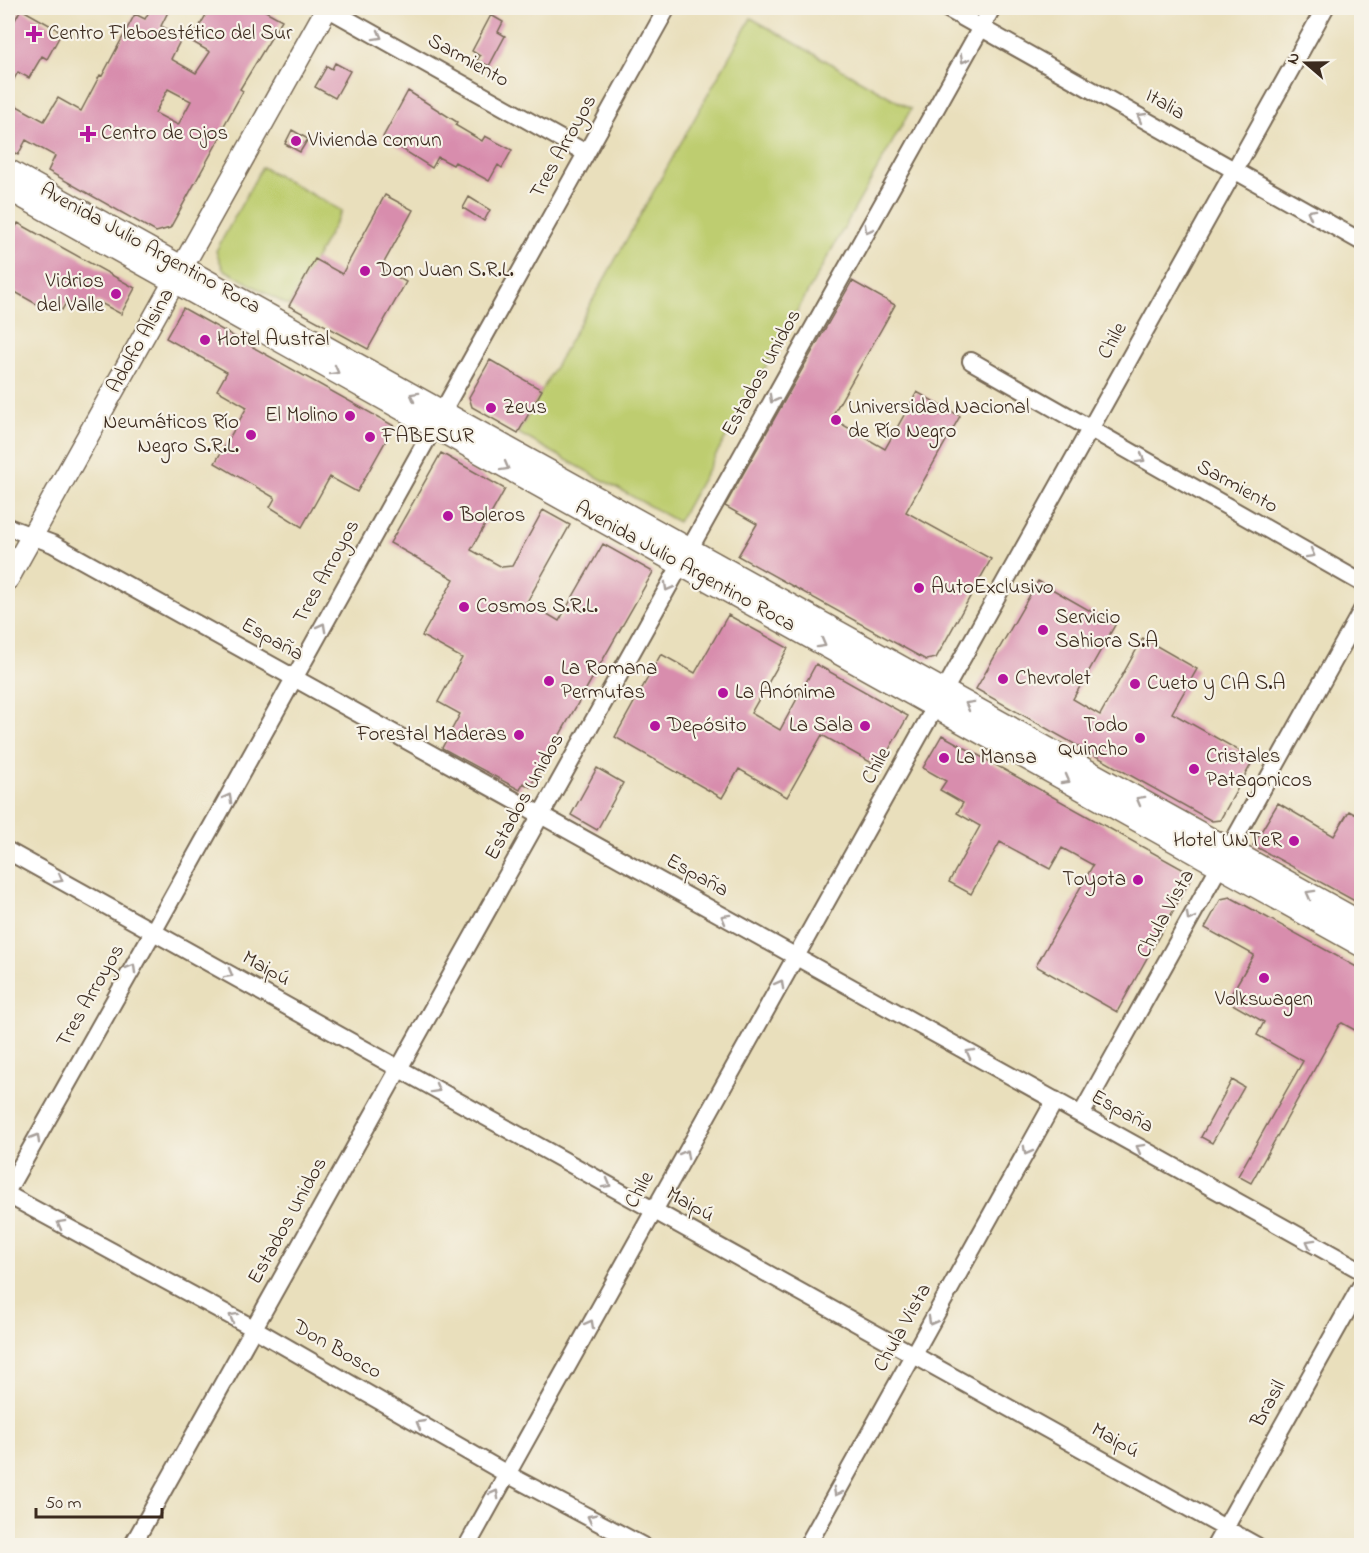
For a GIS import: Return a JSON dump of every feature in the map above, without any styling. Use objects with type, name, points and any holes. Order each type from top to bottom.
[{"type":"main road","name":"Adolfo Alsina","points":[[8,579],[327,8]]},
{"type":"main road","name":"Avenida Julio Argentino Roca","points":[[8,170],[178,274],[1223,857],[1362,946]]},
{"type":"main road","name":"Avenida Julio Argentino Roca","points":[[8,189],[178,274]]},
{"type":"main road","name":"Avenida Julio Argentino Roca","points":[[1223,857],[1362,923]]},
{"type":"street","name":"Sarmiento","points":[[327,8],[586,153]]},
{"type":"street","name":"Tres Arroyos","points":[[8,1189],[667,8]]},
{"type":"street","name":"Italia","points":[[946,8],[1362,242]]},
{"type":"street","name":"Estados Unidos","points":[[132,1545],[992,8]]},
{"type":"street","name":"Chile","points":[[467,1545],[1325,8]]},
{"type":"street","name":"Sarmiento","points":[[971,361],[1362,583]]},
{"type":"street","name":"España","points":[[8,527],[53,544],[1362,1271]]},
{"type":"street","name":"Chula Vista","points":[[1081,1115],[1362,610]]},
{"type":"street","name":"Maipú","points":[[8,851],[1257,1545]]},
{"type":"street","name":"Chula Vista","points":[[807,1545],[1055,1100]]},
{"type":"street","name":"Don Bosco","points":[[8,1195],[253,1329],[507,1473],[643,1545]]},
{"type":"street","name":"Brasil","points":[[1215,1545],[1362,1284]]},
{"type":"green space","points":[[751,18],[911,109],[678,522],[518,433]]},
{"type":"green space","points":[[262,167],[342,211],[289,306],[223,269],[216,251]]},
{"type":"building","points":[[151,8],[170,8],[161,26],[182,37],[171,59],[196,73],[210,52],[191,41],[210,8],[260,8],[282,20],[240,89],[243,91],[221,131],[223,132],[170,228],[156,232],[48,171],[55,156],[26,140],[18,155],[8,149],[8,101],[44,121],[58,98],[81,111],[135,14],[145,19]],"holes":[[[168,89],[191,101],[178,125],[155,113]]]},
{"type":"building","points":[[21,9],[62,32],[47,59],[42,56],[29,78],[18,72],[8,90],[8,33]]},
{"type":"building","points":[[491,15],[503,22],[498,32],[505,36],[489,66],[477,60],[480,56],[472,51]]},
{"type":"building","points":[[335,63],[350,71],[335,98],[315,87],[327,66],[332,69]]},
{"type":"building","points":[[408,91],[457,122],[455,125],[482,141],[485,136],[512,150],[502,168],[498,165],[489,181],[455,162],[453,165],[438,157],[432,168],[383,137]]},
{"type":"building","name":"Vivienda comun","points":[[292,130],[308,139],[300,152],[285,144]]},
{"type":"building","name":"Don Juan S.R.L.","points":[[385,195],[413,210],[381,268],[406,282],[368,349],[289,306],[315,259],[342,274]]},
{"type":"building","points":[[469,197],[490,210],[484,221],[463,208]]},
{"type":"building","points":[[18,223],[135,288],[121,314],[97,301],[90,313],[67,301],[62,310],[42,298],[38,305],[8,288],[8,240]]},
{"type":"building","points":[[852,281],[895,305],[831,418],[885,449],[917,392],[960,416],[906,512],[991,559],[936,658],[926,660],[738,556],[757,524],[725,506]]},
{"type":"building","points":[[183,308],[394,426],[357,492],[330,477],[302,527],[270,507],[275,498],[215,463],[247,407],[217,390],[227,372],[166,338]]},
{"type":"building","points":[[490,360],[542,390],[518,433],[472,407],[469,397]]},
{"type":"building","points":[[441,453],[505,489],[471,550],[502,567],[512,566],[543,510],[570,525],[527,602],[559,621],[603,544],[653,572],[530,787],[523,783],[520,790],[442,748],[460,714],[438,702],[462,658],[422,636],[454,579],[390,543]]},
{"type":"building","points":[[1038,581],[1115,625],[1073,699],[1100,715],[1143,638],[1197,669],[1172,713],[1254,759],[1220,820],[1212,821],[976,689]]},
{"type":"building","points":[[728,615],[788,648],[751,713],[780,730],[816,664],[908,716],[879,767],[822,735],[787,797],[739,769],[722,798],[615,737],[661,654],[695,673]]},
{"type":"building","points":[[942,735],[1193,875],[1117,1012],[1036,966],[1093,865],[1062,848],[1050,869],[1000,842],[971,894],[949,882],[980,826],[957,813],[963,803],[940,790],[946,781],[923,768]]},
{"type":"building","points":[[597,768],[623,783],[597,830],[571,815]]},
{"type":"building","points":[[1278,803],[1334,836],[1349,811],[1362,818],[1362,905],[1253,845]]},
{"type":"building","points":[[1230,897],[1362,970],[1362,1034],[1342,1023],[1339,1025],[1251,1183],[1238,1176],[1303,1061],[1257,1035],[1264,1022],[1227,1001],[1254,955],[1205,928],[1221,899]]},
{"type":"building","points":[[1232,1080],[1244,1087],[1212,1143],[1201,1137]]},
{"type":"place","name":"Centro Fleboestético del Sur","points":[[34,34]]},
{"type":"place","name":"Centro de Ojos","points":[[88,134]]},
{"type":"place","name":"Vivienda comun","points":[[296,141]]},
{"type":"place","name":"Don Juan S.R.L.","points":[[365,271]]},
{"type":"place","name":"Vidrios del Valle","points":[[116,294]]},
{"type":"place","name":"Hotel Austral","points":[[205,340]]},
{"type":"place","name":"Zeus","points":[[491,408]]},
{"type":"place","name":"El Molino","points":[[350,416]]},
{"type":"place","name":"Universidad Nacional de Río Negro","points":[[836,420]]},
{"type":"place","name":"Neumáticos Río Negro S.R.L.","points":[[251,435]]},
{"type":"place","name":"FABESUR","points":[[370,437]]},
{"type":"place","name":"Boleros","points":[[448,516]]},
{"type":"place","name":"AutoExclusivo","points":[[919,588]]},
{"type":"place","name":"Cosmos S.R.L.","points":[[464,607]]},
{"type":"place","name":"Servicio Sahiora S.A","points":[[1043,630]]},
{"type":"place","name":"Chevrolet","points":[[1003,679]]},
{"type":"place","name":"La Romana Permutas","points":[[549,681]]},
{"type":"place","name":"Cueto y CIA S.A","points":[[1135,684]]},
{"type":"place","name":"La Anónima","points":[[723,693]]},
{"type":"place","name":"Depósito","points":[[655,726]]},
{"type":"place","name":"La Sala","points":[[865,726]]},
{"type":"place","name":"Forestal Maderas","points":[[519,735]]},
{"type":"place","name":"Todo Quincho","points":[[1140,738]]},
{"type":"place","name":"La Mansa","points":[[944,758]]},
{"type":"place","name":"Cristales Patagonicos","points":[[1194,769]]},
{"type":"place","name":"Hotel UNTeR","points":[[1294,841]]},
{"type":"place","name":"Toyota","points":[[1138,880]]},
{"type":"place","name":"Volkswagen","points":[[1264,978]]}]
